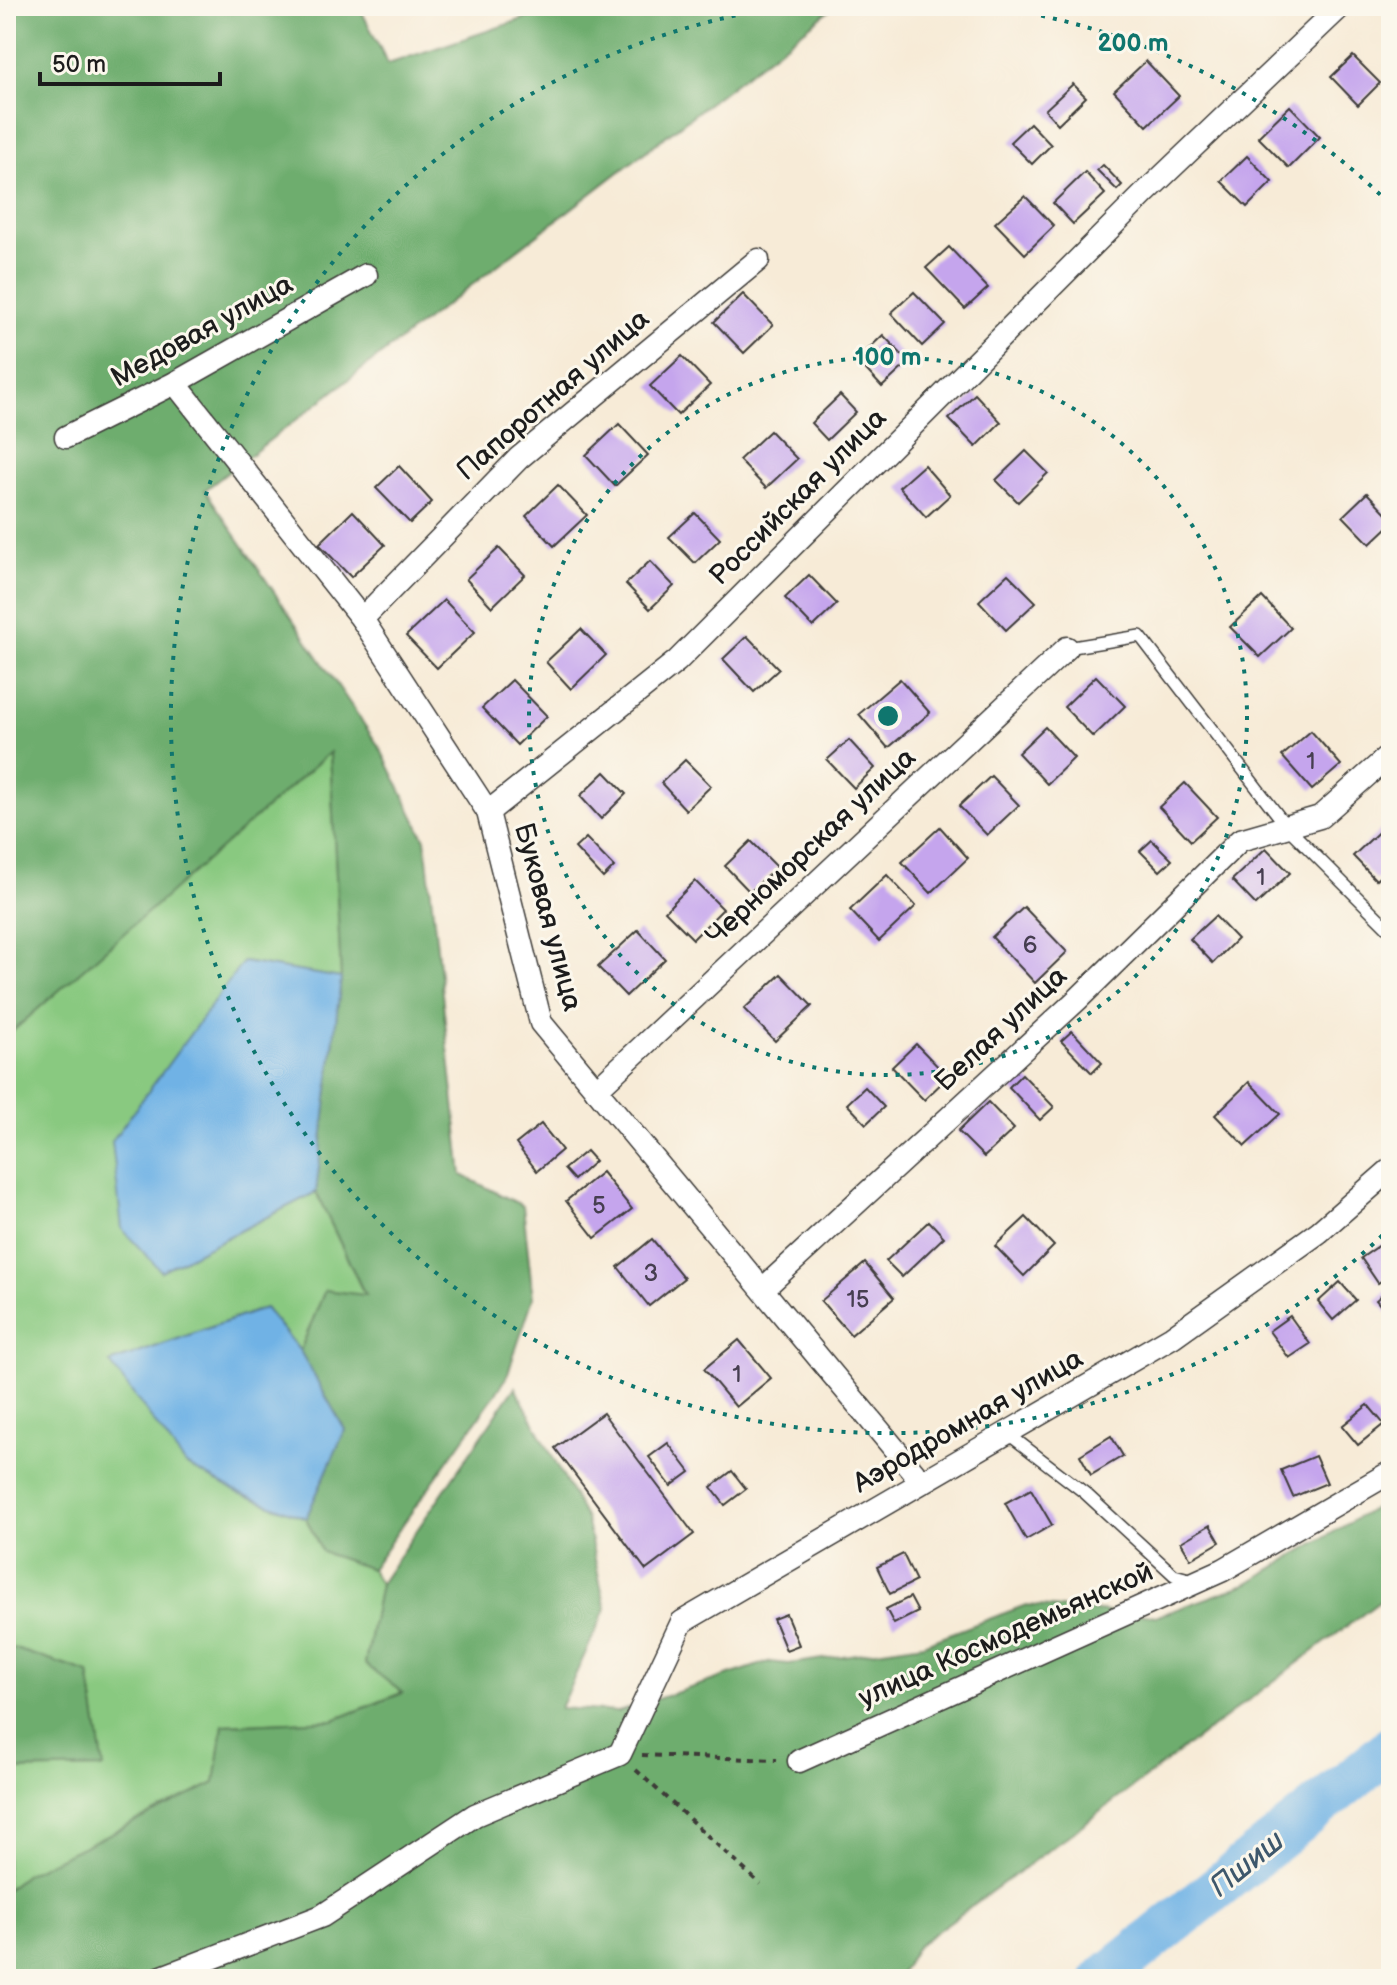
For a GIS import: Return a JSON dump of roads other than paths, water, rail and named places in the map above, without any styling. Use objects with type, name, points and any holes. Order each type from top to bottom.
[{"type":"street","name":"Российская улица","points":[[488,812],[677,661],[1146,192],[1341,6]]},
{"type":"street","name":"Папоротная улица","points":[[362,619],[519,458],[758,260]]},
{"type":"street","name":"Медовая улица","points":[[66,437],[175,383],[366,275]]},
{"type":"street","name":"Буковая улица","points":[[175,383],[362,619],[488,812],[541,1023],[922,1482]]},
{"type":"street","name":"Черноморская улица","points":[[596,1090],[1067,648]]},
{"type":"street","name":"Белая улица","points":[[763,1289],[1078,999],[1240,840],[1320,817],[1391,754]]},
{"type":"street","name":"Аэродромная улица","points":[[157,1979],[322,1916],[475,1815],[620,1754],[682,1622],[1172,1337],[1319,1232],[1391,1169]]},
{"type":"street","name":"улица Космодемьянской","points":[[799,1761],[1223,1570],[1391,1472]]},
{"type":"lane","points":[[1067,648],[1140,636],[1287,827],[1391,931]]},
{"type":"lane","points":[[1007,1433],[1085,1493],[1174,1575],[1198,1581]]},
{"type":"water","points":[[243,962],[341,978],[316,1192],[161,1271],[122,1229],[112,1141]]},
{"type":"water","points":[[265,1308],[300,1351],[345,1430],[306,1518],[239,1493],[186,1465],[110,1363]]},
{"type":"waterway","name":"Пшиш","points":[[1103,1979],[1391,1748]]}]
